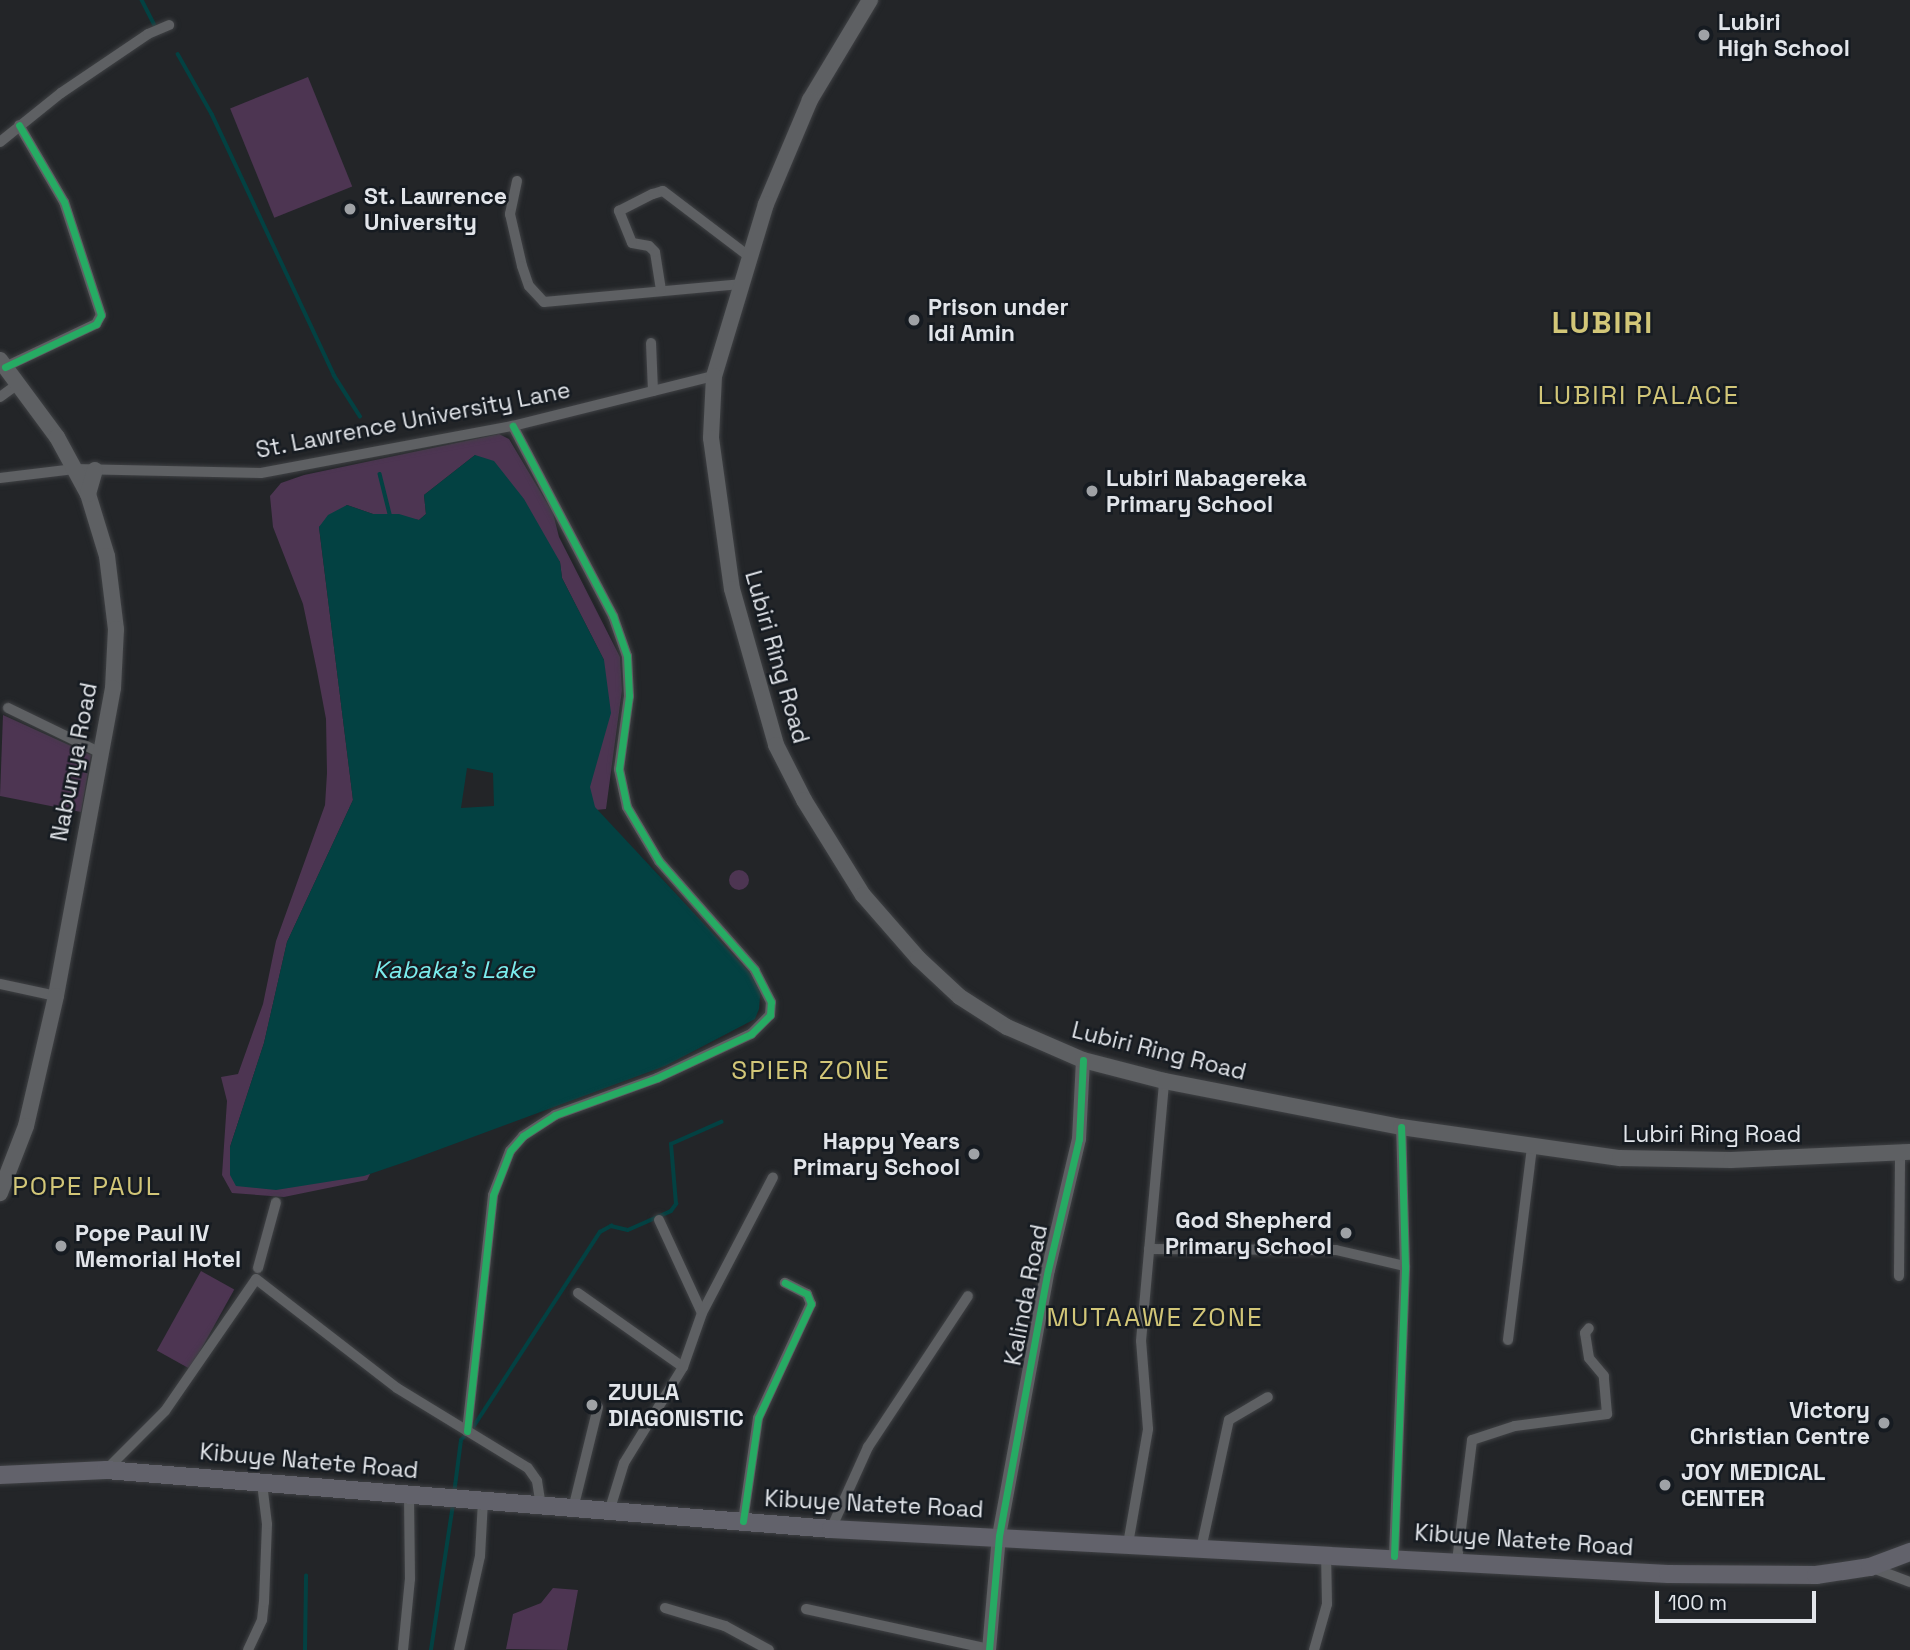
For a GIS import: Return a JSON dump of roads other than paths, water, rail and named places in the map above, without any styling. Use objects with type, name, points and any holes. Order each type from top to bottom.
[{"type":"main road","name":"Lubiri Ring Road","points":[[871,1],[810,100],[766,204],[740,284],[714,376],[714,485],[732,589],[776,745],[804,800],[863,895],[918,958],[960,997],[1007,1027],[1083,1060],[1164,1081],[1401,1127],[1532,1146],[1676,1159],[1905,1152]]},
{"type":"main road","name":"Nabunya Road","points":[[0,1192],[26,1126],[56,996],[99,752],[113,688],[116,629],[107,556],[88,494],[19,383],[3,363]]},
{"type":"main road","points":[[88,494],[95,470]]},
{"type":"main road","name":"Kibuye Natete Road","points":[[0,1475],[106,1470],[831,1529],[1744,1576],[1816,1575],[1870,1567],[1910,1552]]},
{"type":"street","points":[[0,142],[19,125],[148,34],[169,25]]},
{"type":"street","points":[[3,363],[96,324],[101,315],[64,202],[19,125]]},
{"type":"street","points":[[517,181],[510,214],[529,286],[544,302],[740,284]]},
{"type":"street","points":[[661,290],[655,252],[649,246],[632,243],[619,211],[653,194],[663,191],[750,257]]},
{"type":"street","points":[[651,343],[653,391]]},
{"type":"street","name":"St. Lawrence University Lane","points":[[0,478],[74,469],[261,473],[513,426],[714,376]]},
{"type":"street","points":[[0,397],[19,383]]},
{"type":"street","points":[[467,1431],[493,1195],[510,1151],[547,1119],[657,1078],[751,1034],[770,1015],[771,1002],[755,971],[659,861],[627,807],[619,769],[629,696],[624,646],[613,616],[513,426]]},
{"type":"street","points":[[8,708],[99,752]]},
{"type":"street","points":[[0,984],[56,996]]},
{"type":"street","name":"Kalinda Road","points":[[989,1650],[999,1536],[1048,1270],[1079,1139],[1083,1060]]},
{"type":"street","points":[[1128,1544],[1148,1429],[1141,1341],[1164,1081]]},
{"type":"street","points":[[1394,1556],[1405,1266],[1401,1127]]},
{"type":"street","points":[[1508,1340],[1532,1146]]},
{"type":"street","points":[[1899,1276],[1905,1152]]},
{"type":"street","points":[[609,1512],[624,1462],[683,1367],[702,1312],[773,1177]]},
{"type":"street","points":[[258,1268],[276,1202]]},
{"type":"street","points":[[659,1220],[702,1312]]},
{"type":"street","points":[[1149,1249],[1336,1250],[1405,1266]]},
{"type":"street","points":[[106,1470],[158,1420],[256,1279],[362,1363],[528,1468],[537,1481],[541,1506]]},
{"type":"street","points":[[743,1521],[758,1418],[809,1315],[811,1299],[785,1283]]},
{"type":"street","points":[[578,1293],[683,1367]]},
{"type":"street","points":[[831,1529],[868,1447],[968,1296]]},
{"type":"street","points":[[1457,1561],[1472,1440],[1515,1426],[1608,1414],[1604,1376],[1589,1358],[1589,1328]]},
{"type":"street","points":[[1200,1549],[1229,1420],[1268,1397]]},
{"type":"street","points":[[573,1509],[598,1407]]},
{"type":"street","points":[[248,1650],[262,1620],[264,1602],[267,1524],[262,1483]]},
{"type":"street","points":[[403,1650],[410,1579],[410,1494]]},
{"type":"street","points":[[459,1650],[480,1556],[483,1502]]},
{"type":"street","points":[[1314,1650],[1326,1604],[1326,1554]]},
{"type":"street","points":[[1870,1567],[1910,1582]]},
{"type":"street","points":[[665,1608],[725,1626],[769,1650]]},
{"type":"street","points":[[806,1609],[886,1630],[989,1650]]},
{"type":"water","name":"Kabaka's Lake","points":[[475,455],[494,461],[524,499],[560,562],[562,578],[604,660],[611,713],[590,787],[595,807],[761,985],[759,1009],[755,1019],[665,1066],[364,1176],[276,1190],[236,1186],[230,1175],[230,1147],[264,1043],[287,942],[353,800],[319,527],[328,515],[347,505],[373,514],[399,514],[419,520],[426,514],[424,495]],"holes":[[[467,768],[493,773],[494,806],[461,808]]]},
{"type":"waterway","points":[[142,0],[155,26]]},
{"type":"waterway","points":[[178,54],[212,114],[334,375],[360,416]]},
{"type":"waterway","points":[[380,474],[390,514]]},
{"type":"waterway","points":[[472,1429],[600,1232],[611,1226],[628,1230],[671,1211],[676,1204],[671,1144],[721,1122]]},
{"type":"waterway","points":[[454,1494],[461,1440],[466,1435]]},
{"type":"waterway","points":[[431,1650],[453,1505]]},
{"type":"waterway","points":[[305,1650],[306,1576]]},
{"type":"place","name":"Lubiri High School","points":[[1704,35]]},
{"type":"place","name":"St. Lawrence University","points":[[350,209]]},
{"type":"place","name":"Prison under Idi Amin","points":[[914,320]]},
{"type":"place","name":"Lubiri Nabagereka Primary School","points":[[1092,491]]},
{"type":"place","name":"Happy Years Primary School","points":[[974,1154]]},
{"type":"place","name":"God Shepherd Primary School","points":[[1346,1233]]},
{"type":"place","name":"Pope Paul IV Memorial Hotel","points":[[61,1246]]},
{"type":"place","name":"ZUULA DIAGONISTIC","points":[[592,1405]]},
{"type":"place","name":"Victory Christian Centre","points":[[1884,1423]]},
{"type":"place","name":"JOY MEDICAL CENTER","points":[[1665,1485]]},
{"type":"district","name":"LUBIRI","points":[[1603,323]]},
{"type":"district","name":"LUBIRI PALACE","points":[[1639,396]]},
{"type":"district","name":"SPIER ZONE","points":[[811,1071]]},
{"type":"district","name":"POPE PAUL","points":[[87,1187]]},
{"type":"district","name":"MUTAAWE ZONE","points":[[1155,1318]]}]
